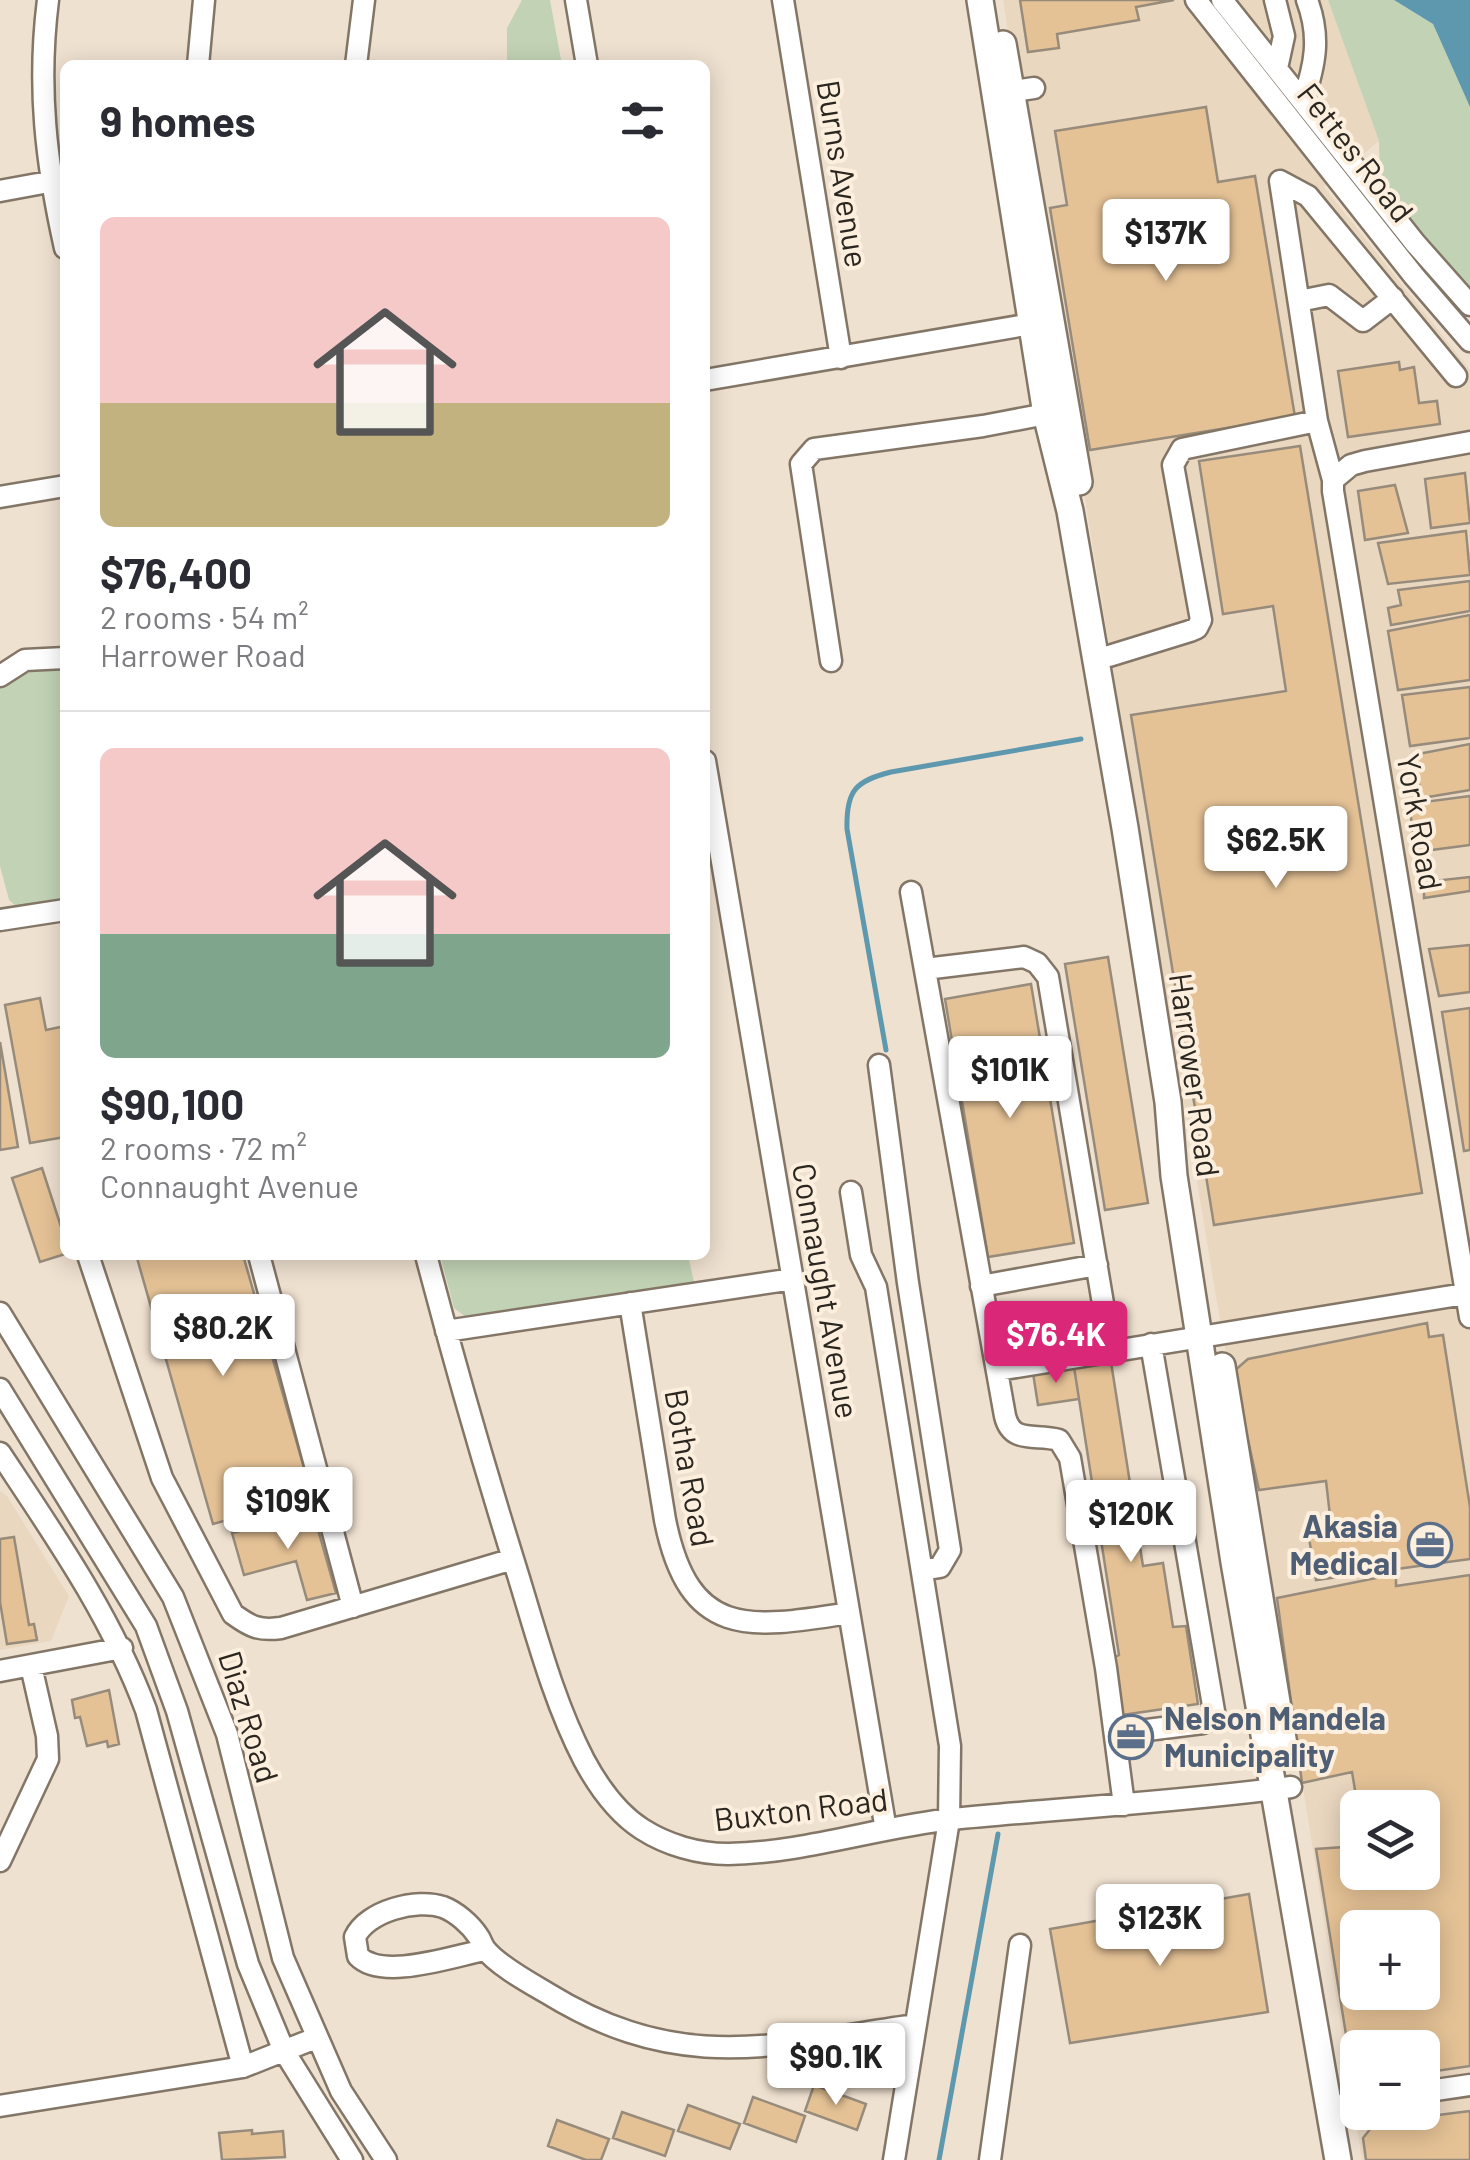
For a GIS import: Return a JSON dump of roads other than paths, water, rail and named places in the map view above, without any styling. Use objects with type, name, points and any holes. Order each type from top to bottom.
[{"type":"main road","name":"Harrower Road","points":[[980,0],[1013,91]]},
{"type":"main road","name":"Harrower Road","points":[[996,0],[1013,91],[1040,322],[1046,414],[1070,511],[1161,1053],[1174,1176],[1208,1336]]},
{"type":"main road","name":"Harrower Road","points":[[1040,322],[1109,656],[1208,1336],[1237,1580],[1283,1788],[1340,2088]]},
{"type":"main road","name":"Harrower Road","points":[[1338,2160],[1341,2130]]},
{"type":"main road","name":"Harrower Road","points":[[1348,2130],[1353,2160]]},
{"type":"street","points":[[0,190],[58,180],[43,105],[42,50],[48,0]]},
{"type":"street","points":[[198,60],[204,0]]},
{"type":"street","points":[[357,60],[364,0]]},
{"type":"street","points":[[576,0],[586,60]]},
{"type":"street","name":"Burns Avenue","points":[[783,0],[841,358]]},
{"type":"street","name":"Fettes Road","points":[[1196,0],[1470,341]]},
{"type":"street","name":"Fettes Road","points":[[1222,0],[1415,244],[1470,306]]},
{"type":"street","points":[[1275,0],[1284,36],[1277,68]]},
{"type":"street","points":[[1303,101],[1315,64],[1317,38],[1307,0]]},
{"type":"street","name":"York Road","points":[[1394,298],[1308,196],[1280,181],[1470,1317]]},
{"type":"street","points":[[1298,301],[1329,295],[1362,321],[1394,298],[1456,376]]},
{"type":"street","points":[[710,379],[1040,322]]},
{"type":"street","points":[[831,661],[801,464],[806,454],[814,449],[1046,414]]},
{"type":"street","points":[[1109,656],[1190,631],[1201,620],[1173,465],[1182,449],[1318,421]]},
{"type":"street","points":[[1333,480],[1351,465],[1364,461],[1470,442]]},
{"type":"street","points":[[0,497],[60,487]]},
{"type":"street","points":[[0,676],[25,660],[60,658]]},
{"type":"street","name":"Connaught Avenue","points":[[710,814],[718,898],[793,1280],[886,1830]]},
{"type":"street","points":[[912,892],[1008,1428],[1015,1435],[1059,1440],[1070,1458],[1120,1734],[1129,1805]]},
{"type":"street","points":[[0,917],[60,911]]},
{"type":"street","points":[[925,969],[1024,957],[1037,963],[1048,976],[1111,1350]]},
{"type":"street","points":[[878,1066],[950,1550],[940,1567],[922,1570]]},
{"type":"street","points":[[851,1192],[861,1255],[876,1288],[950,1746],[949,1820],[894,2160]]},
{"type":"street","points":[[90,1260],[162,1478],[233,1614],[260,1631],[513,1559]]},
{"type":"street","points":[[260,1260],[354,1607]]},
{"type":"street","name":"Buxton Road","points":[[427,1260],[549,1674],[579,1749],[614,1805],[644,1830],[678,1846],[726,1854],[949,1820],[1283,1788]]},
{"type":"street","points":[[982,1286],[1097,1264]]},
{"type":"street","points":[[446,1331],[793,1280]]},
{"type":"street","points":[[876,1288],[908,1283]]},
{"type":"street","points":[[998,1370],[1468,1293]]},
{"type":"street","name":"Botha Road","points":[[630,1303],[671,1552],[686,1584],[712,1610],[750,1623],[850,1612]]},
{"type":"street","name":"Diaz Road","points":[[0,1313],[156,1564],[190,1635],[227,1734],[283,1958],[340,2091],[386,2160]]},
{"type":"street","points":[[1120,1734],[1203,1722],[1210,1720],[1214,1712],[1151,1344]]},
{"type":"street","points":[[2,1397],[42,1379]]},
{"type":"street","name":"Diaz Road","points":[[2,1397],[146,1626],[177,1711],[248,1964],[284,2051],[352,2160]]},
{"type":"street","points":[[0,1453],[122,1648],[146,1710],[244,2067]]},
{"type":"street","points":[[0,1671],[122,1648]]},
{"type":"street","points":[[0,1861],[48,1760],[31,1666]]},
{"type":"street","points":[[485,1950],[385,1968],[364,1962],[358,1956],[355,1937],[364,1923],[375,1917],[414,1905],[444,1908],[479,1936],[485,1950],[550,1995],[589,2016],[652,2040],[692,2048],[779,2046],[916,2025]]},
{"type":"street","points":[[990,2160],[1020,1945]]},
{"type":"street","points":[[0,2106],[244,2067],[316,2038]]},
{"type":"street","points":[[1440,2089],[1470,2085]]},
{"type":"water","points":[[1394,0],[1470,0],[1470,107],[1433,24]]},
{"type":"waterway","points":[[886,1050],[847,829],[848,805],[855,790],[869,779],[891,772],[1081,739]]},
{"type":"waterway","points":[[939,2160],[998,1834]]},
{"type":"place","name":"Akasia Medical","points":[[1430,1545]]},
{"type":"place","name":"Nelson Mandela Municipality","points":[[1131,1737]]}]
